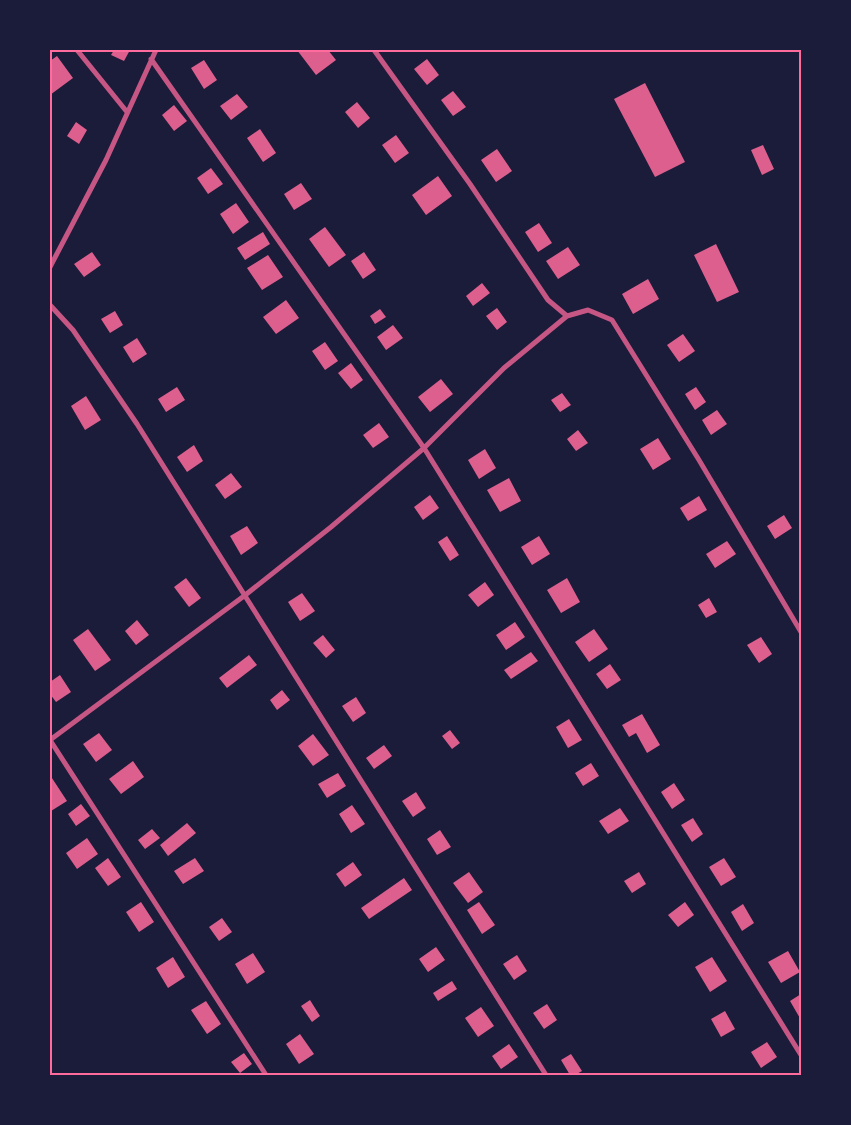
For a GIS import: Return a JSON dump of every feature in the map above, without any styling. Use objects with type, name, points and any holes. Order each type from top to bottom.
[{"type":"street","points":[[77,50],[127,112]]},
{"type":"street","points":[[50,267],[106,160],[156,50]]},
{"type":"street","points":[[374,50],[470,184],[548,300],[567,316]]},
{"type":"street","points":[[151,59],[424,448],[801,1055]]},
{"type":"street","points":[[50,305],[74,330],[116,392],[546,1075]]},
{"type":"street","points":[[266,1075],[50,740],[244,596],[332,527],[424,448],[504,368],[567,316],[588,310],[612,320],[699,460],[801,632]]},
{"type":"building","points":[[114,50],[130,50],[124,61],[111,55]]},
{"type":"building","points":[[297,50],[328,50],[336,60],[316,75]]},
{"type":"building","points":[[57,56],[73,78],[50,95],[50,61]]},
{"type":"building","points":[[427,59],[439,75],[427,85],[414,69]]},
{"type":"building","points":[[204,60],[217,80],[204,89],[191,68]]},
{"type":"building","points":[[645,83],[685,162],[655,177],[614,99]]},
{"type":"building","points":[[453,91],[466,107],[453,116],[441,100]]},
{"type":"building","points":[[237,94],[248,107],[231,120],[220,106]]},
{"type":"building","points":[[357,102],[370,118],[358,128],[345,112]]},
{"type":"building","points":[[174,105],[187,121],[174,131],[162,115]]},
{"type":"building","points":[[76,122],[87,130],[79,144],[67,136]]},
{"type":"building","points":[[260,129],[276,153],[263,162],[247,138]]},
{"type":"building","points":[[396,135],[409,153],[395,163],[382,145]]},
{"type":"building","points":[[763,145],[774,169],[762,175],[751,150]]},
{"type":"building","points":[[497,149],[512,171],[496,182],[481,160]]},
{"type":"building","points":[[211,168],[223,184],[208,194],[197,178]]},
{"type":"building","points":[[438,176],[452,196],[426,215],[412,195]]},
{"type":"building","points":[[301,183],[312,199],[294,210],[284,194]]},
{"type":"building","points":[[236,203],[249,222],[233,234],[220,214]]},
{"type":"building","points":[[539,223],[552,243],[538,252],[525,232]]},
{"type":"building","points":[[325,227],[346,255],[329,267],[309,239]]},
{"type":"building","points":[[263,232],[270,244],[245,260],[237,248]]},
{"type":"building","points":[[716,244],[739,292],[717,302],[694,255]]},
{"type":"building","points":[[568,247],[580,265],[558,279],[546,261]]},
{"type":"building","points":[[92,252],[101,265],[84,277],[74,264]]},
{"type":"building","points":[[364,252],[376,270],[363,279],[351,261]]},
{"type":"building","points":[[268,255],[283,277],[262,290],[247,268]]},
{"type":"building","points":[[648,279],[659,299],[633,314],[622,294]]},
{"type":"building","points":[[482,283],[490,293],[473,306],[466,296]]},
{"type":"building","points":[[286,300],[299,318],[276,334],[263,317]]},
{"type":"building","points":[[497,308],[507,322],[497,330],[486,316]]},
{"type":"building","points":[[380,309],[386,317],[375,324],[370,316]]},
{"type":"building","points":[[115,311],[123,325],[110,333],[101,319]]},
{"type":"building","points":[[393,325],[403,338],[386,350],[377,337]]},
{"type":"building","points":[[683,334],[695,351],[679,362],[667,345]]},
{"type":"building","points":[[137,338],[147,354],[133,363],[123,347]]},
{"type":"building","points":[[325,342],[338,361],[325,370],[312,351]]},
{"type":"building","points":[[351,363],[363,380],[351,389],[338,373]]},
{"type":"building","points":[[441,379],[453,394],[430,412],[418,397]]},
{"type":"building","points":[[177,387],[185,400],[166,412],[158,399]]},
{"type":"building","points":[[696,387],[706,402],[695,410],[685,394]]},
{"type":"building","points":[[562,393],[571,405],[560,412],[551,400]]},
{"type":"building","points":[[86,396],[101,420],[85,430],[71,406]]},
{"type":"building","points":[[717,410],[727,424],[711,435],[702,420]]},
{"type":"building","points":[[379,423],[389,437],[373,448],[363,435]]},
{"type":"building","points":[[578,430],[588,443],[576,451],[567,439]]},
{"type":"building","points":[[658,438],[671,459],[653,470],[640,449]]},
{"type":"building","points":[[194,445],[203,461],[187,472],[177,457]]},
{"type":"building","points":[[485,449],[496,468],[479,479],[468,460]]},
{"type":"building","points":[[231,473],[242,487],[225,499],[215,485]]},
{"type":"building","points":[[509,478],[521,501],[500,512],[487,490]]},
{"type":"building","points":[[430,495],[439,508],[423,520],[414,507]]},
{"type":"building","points":[[699,496],[707,510],[688,521],[680,508]]},
{"type":"building","points":[[784,515],[792,528],[775,539],[767,526]]},
{"type":"building","points":[[247,526],[258,543],[241,555],[230,536]]},
{"type":"building","points":[[447,536],[459,555],[450,561],[438,542]]},
{"type":"building","points":[[539,536],[550,554],[532,565],[521,547]]},
{"type":"building","points":[[727,541],[736,554],[715,568],[706,554]]},
{"type":"building","points":[[186,578],[201,598],[189,607],[174,587]]},
{"type":"building","points":[[567,578],[580,602],[561,613],[547,590]]},
{"type":"building","points":[[485,582],[494,595],[478,607],[468,595]]},
{"type":"building","points":[[302,593],[315,611],[300,621],[288,602]]},
{"type":"building","points":[[709,598],[717,612],[706,618],[698,605]]},
{"type":"building","points":[[137,620],[149,635],[136,645],[125,631]]},
{"type":"building","points":[[515,622],[525,637],[506,650],[496,635]]},
{"type":"building","points":[[88,629],[111,660],[95,671],[73,640]]},
{"type":"building","points":[[594,629],[608,649],[589,662],[575,642]]},
{"type":"building","points":[[323,635],[335,650],[326,658],[313,643]]},
{"type":"building","points":[[761,637],[772,654],[759,663],[747,645]]},
{"type":"building","points":[[531,652],[538,661],[511,679],[504,670]]},
{"type":"building","points":[[249,655],[257,665],[227,688],[219,678]]},
{"type":"building","points":[[610,664],[621,680],[607,689],[596,674]]},
{"type":"building","points":[[60,675],[71,692],[56,702],[50,694],[50,682]]},
{"type":"building","points":[[282,690],[290,700],[277,710],[270,700]]},
{"type":"building","points":[[356,697],[366,713],[353,722],[342,706]]},
{"type":"building","points":[[642,714],[660,745],[647,753],[636,733],[629,737],[622,725]]},
{"type":"building","points":[[569,719],[582,740],[568,748],[556,727]]},
{"type":"building","points":[[450,730],[460,743],[452,749],[442,736]]},
{"type":"building","points":[[99,733],[112,750],[96,762],[83,744]]},
{"type":"building","points":[[313,734],[329,755],[313,766],[298,746]]},
{"type":"building","points":[[384,745],[392,756],[374,769],[366,758]]},
{"type":"building","points":[[133,761],[144,777],[121,794],[109,779]]},
{"type":"building","points":[[591,763],[599,776],[583,786],[575,773]]},
{"type":"building","points":[[338,773],[346,786],[327,798],[318,784]]},
{"type":"building","points":[[50,775],[67,801],[51,811],[50,809]]},
{"type":"building","points":[[674,783],[685,800],[672,809],[661,792]]},
{"type":"building","points":[[416,792],[426,808],[413,817],[402,801]]},
{"type":"building","points":[[81,804],[90,816],[76,826],[68,814]]},
{"type":"building","points":[[352,805],[365,824],[351,833],[339,814]]},
{"type":"building","points":[[620,808],[629,821],[608,834],[599,821]]},
{"type":"building","points":[[693,818],[703,834],[692,842],[681,825]]},
{"type":"building","points":[[187,823],[196,833],[168,856],[160,845]]},
{"type":"building","points":[[152,829],[160,838],[145,849],[138,840]]},
{"type":"building","points":[[440,830],[451,847],[437,855],[427,839]]},
{"type":"building","points":[[87,838],[98,854],[77,869],[66,853]]},
{"type":"building","points":[[108,858],[121,877],[108,886],[95,868]]},
{"type":"building","points":[[195,858],[204,871],[183,884],[174,871]]},
{"type":"building","points":[[724,858],[736,877],[721,886],[709,867]]},
{"type":"building","points":[[353,862],[362,875],[345,887],[336,874]]},
{"type":"building","points":[[469,872],[483,892],[468,903],[453,883]]},
{"type":"building","points":[[639,872],[646,884],[632,893],[624,881]]},
{"type":"building","points":[[404,878],[412,890],[369,919],[361,908]]},
{"type":"building","points":[[141,902],[154,922],[139,932],[126,912]]},
{"type":"building","points":[[479,902],[495,925],[482,934],[467,910]]},
{"type":"building","points":[[685,902],[694,915],[678,927],[668,915]]},
{"type":"building","points":[[743,904],[754,923],[742,931],[731,912]]},
{"type":"building","points":[[222,918],[232,932],[219,941],[209,927]]},
{"type":"building","points":[[436,947],[445,960],[428,972],[419,959]]},
{"type":"building","points":[[788,951],[800,972],[781,983],[768,962]]},
{"type":"building","points":[[253,953],[265,972],[247,984],[235,964]]},
{"type":"building","points":[[517,955],[527,971],[514,980],[503,964]]},
{"type":"building","points":[[173,957],[185,977],[168,988],[156,968]]},
{"type":"building","points":[[712,957],[727,981],[710,992],[695,967]]},
{"type":"building","points":[[452,981],[457,989],[438,1001],[433,993]]},
{"type":"building","points":[[801,994],[801,1020],[790,1001]]},
{"type":"building","points":[[310,1000],[320,1016],[312,1022],[301,1006]]},
{"type":"building","points":[[206,1001],[221,1024],[207,1034],[191,1010]]},
{"type":"building","points":[[547,1004],[557,1020],[544,1029],[533,1013]]},
{"type":"building","points":[[481,1007],[494,1026],[478,1037],[465,1018]]},
{"type":"building","points":[[725,1011],[735,1029],[721,1037],[711,1019]]},
{"type":"building","points":[[300,1034],[314,1054],[299,1064],[286,1044]]},
{"type":"building","points":[[767,1042],[777,1057],[761,1068],[751,1052]]},
{"type":"building","points":[[509,1044],[518,1057],[501,1069],[492,1056]]},
{"type":"building","points":[[244,1053],[252,1064],[240,1073],[231,1062]]},
{"type":"building","points":[[571,1054],[582,1071],[575,1075],[570,1075],[561,1060]]}]
